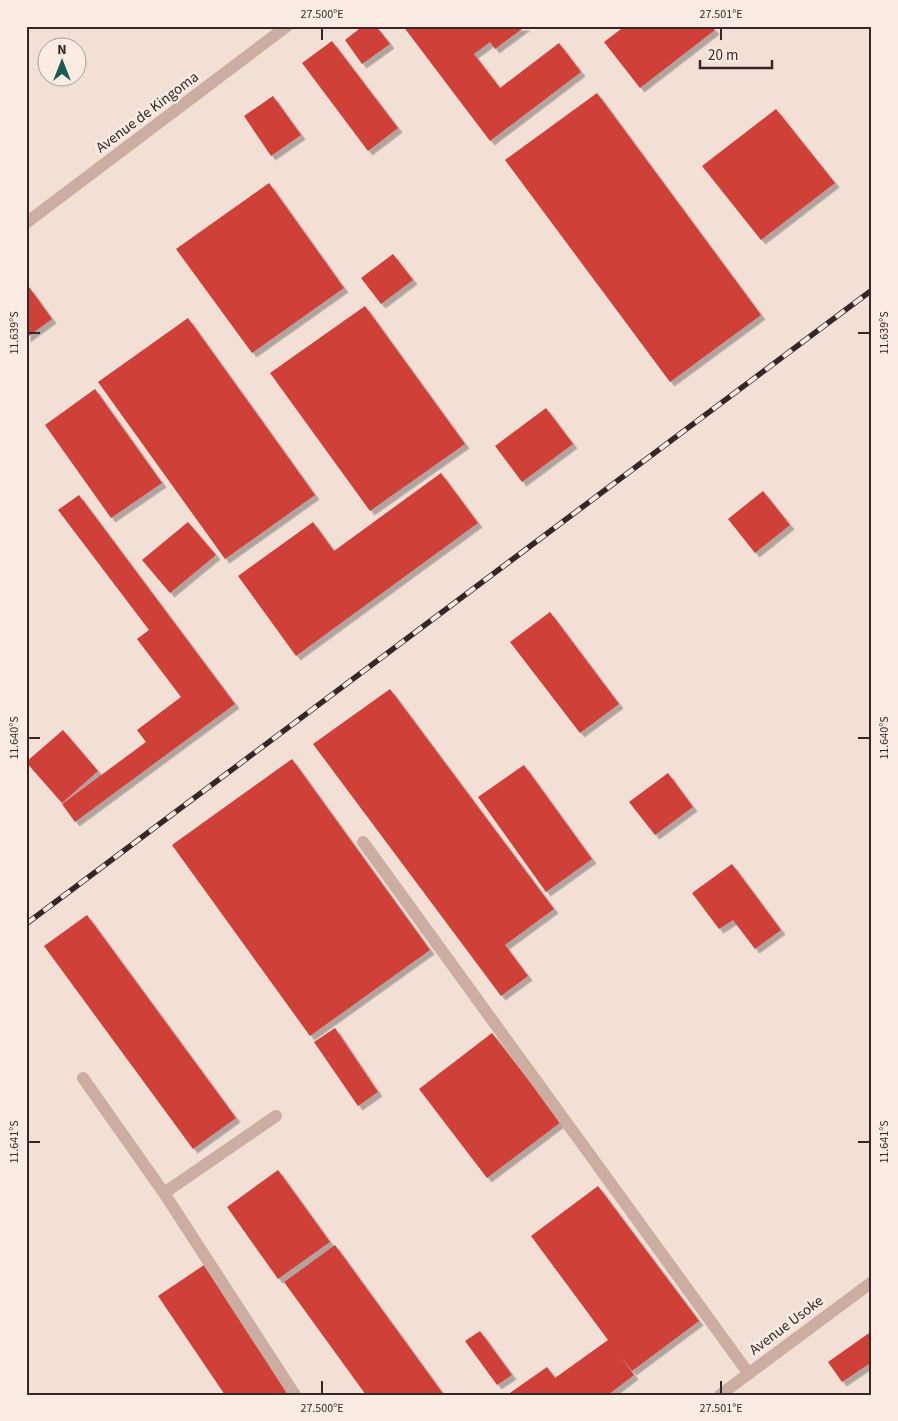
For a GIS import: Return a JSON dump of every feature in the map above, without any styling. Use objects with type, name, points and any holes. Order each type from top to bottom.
[{"type":"street","name":"Avenue de Kingoma","points":[[26,223],[287,26]]},
{"type":"street","points":[[363,842],[749,1374]]},
{"type":"street","points":[[83,1078],[164,1193],[295,1395]]},
{"type":"street","points":[[164,1193],[276,1116]]},
{"type":"street","name":"Avenue Usoke","points":[[720,1395],[872,1282]]},
{"type":"building","points":[[363,26],[376,26],[390,44],[362,64],[345,40]]},
{"type":"building","points":[[403,26],[526,26],[495,49],[490,42],[474,54],[500,88],[559,43],[581,72],[490,141]]},
{"type":"building","points":[[625,26],[712,26],[715,30],[640,88],[604,42]]},
{"type":"building","points":[[332,41],[398,128],[368,151],[302,63]]},
{"type":"building","points":[[597,93],[761,315],[670,382],[505,160]]},
{"type":"building","points":[[273,96],[301,135],[271,156],[244,116]]},
{"type":"building","points":[[776,109],[835,183],[761,240],[702,166]]},
{"type":"building","points":[[269,183],[344,288],[252,353],[176,249]]},
{"type":"building","points":[[393,254],[413,280],[381,304],[361,278]]},
{"type":"building","points":[[29,287],[52,319],[26,338],[26,289]]},
{"type":"building","points":[[365,306],[465,444],[370,511],[270,373]]},
{"type":"building","points":[[188,318],[315,495],[225,559],[98,382]]},
{"type":"building","points":[[95,389],[162,483],[111,518],[45,425]]},
{"type":"building","points":[[546,408],[573,444],[522,482],[495,446]]},
{"type":"building","points":[[441,473],[478,523],[296,656],[238,576],[313,522],[334,551]]},
{"type":"building","points":[[763,491],[790,525],[755,553],[728,519]]},
{"type":"building","points":[[79,495],[235,704],[75,822],[62,804],[146,742],[137,730],[181,697],[137,639],[149,630],[58,510]]},
{"type":"building","points":[[188,522],[216,555],[170,593],[142,560]]},
{"type":"building","points":[[550,612],[619,704],[580,733],[510,642]]},
{"type":"building","points":[[390,689],[554,909],[505,945],[528,976],[501,996],[313,744]]},
{"type":"building","points":[[63,730],[98,771],[62,803],[26,762]]},
{"type":"building","points":[[292,759],[430,950],[310,1036],[172,845]]},
{"type":"building","points":[[524,765],[592,859],[546,892],[478,797]]},
{"type":"building","points":[[668,773],[693,807],[655,835],[629,802]]},
{"type":"building","points":[[732,864],[781,930],[755,949],[733,920],[719,929],[692,893]]},
{"type":"building","points":[[87,915],[236,1118],[193,1149],[44,946]]},
{"type":"building","points":[[335,1028],[378,1092],[358,1106],[314,1042]]},
{"type":"building","points":[[492,1033],[561,1122],[487,1178],[419,1089]]},
{"type":"building","points":[[278,1170],[330,1242],[278,1279],[227,1207]]},
{"type":"building","points":[[598,1186],[699,1321],[632,1371],[619,1354],[634,1375],[608,1395],[507,1395],[547,1367],[555,1378],[608,1340],[531,1236]]},
{"type":"building","points":[[335,1245],[444,1395],[366,1395],[284,1282]]},
{"type":"building","points":[[204,1265],[292,1395],[225,1395],[158,1296]]},
{"type":"building","points":[[480,1331],[512,1375],[497,1385],[465,1341]]},
{"type":"building","points":[[872,1331],[872,1362],[842,1382],[828,1362]]},
{"type":"railway","points":[[26,924],[872,290]]}]
